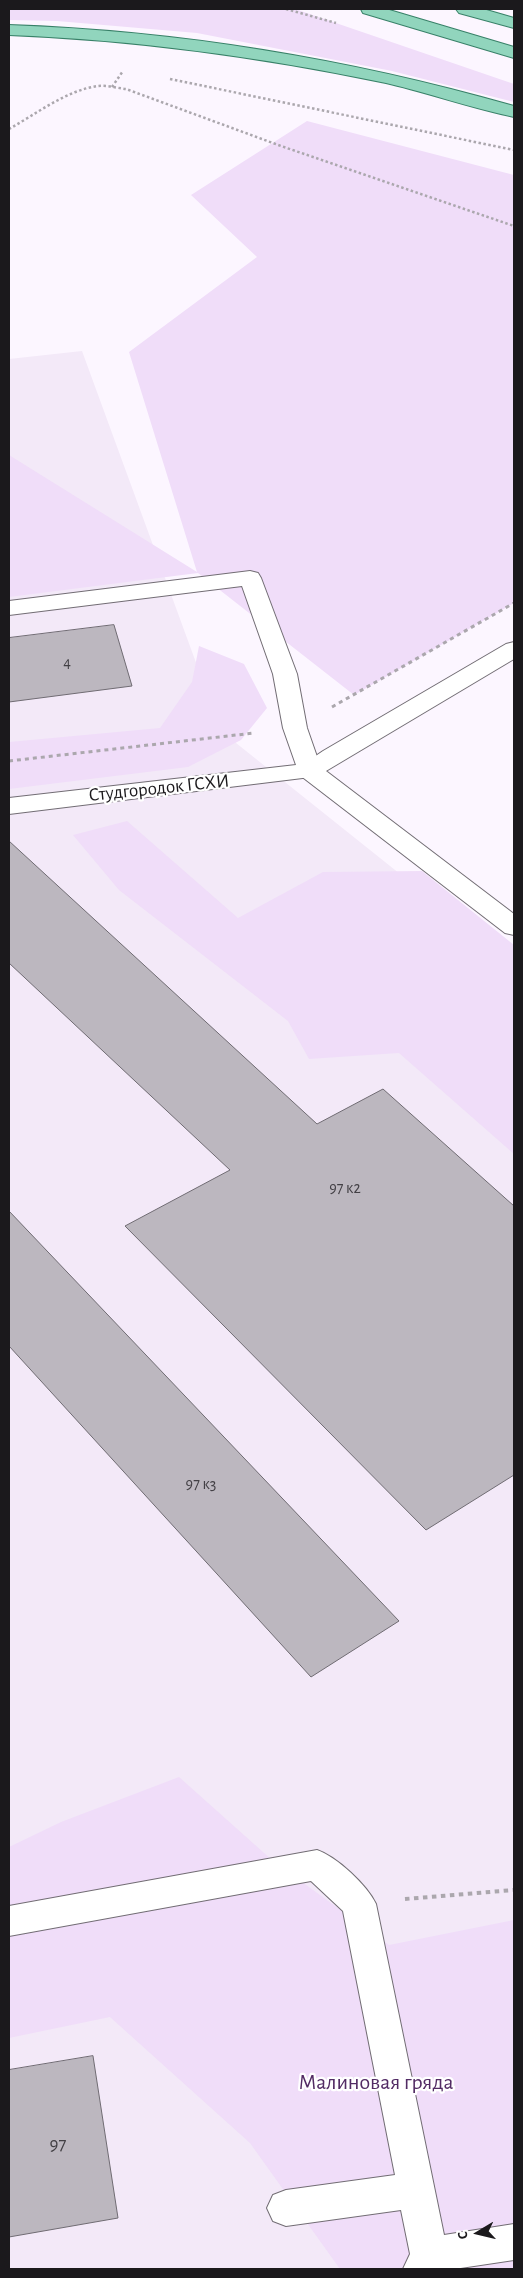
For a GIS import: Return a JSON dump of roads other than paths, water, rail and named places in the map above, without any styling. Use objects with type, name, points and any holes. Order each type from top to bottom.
[{"type":"main road","points":[[369,9],[514,52]]},
{"type":"main road","points":[[465,9],[514,23]]},
{"type":"main road","points":[[9,30],[82,33],[195,44],[272,56],[387,78],[514,112]]},
{"type":"street","points":[[9,608],[250,578],[285,674],[295,728],[310,771],[514,927]]},
{"type":"street","points":[[310,771],[332,756],[514,649]]},
{"type":"street","name":"Студгородок ГСХИ","points":[[9,806],[310,771]]},
{"type":"street","points":[[9,1921],[317,1865],[359,1904],[416,2190],[426,2262],[514,2242]]},
{"type":"street","points":[[286,2208],[416,2190]]},
{"type":"park label","name":"Малиновая гряда","points":[[376,2082]]}]
